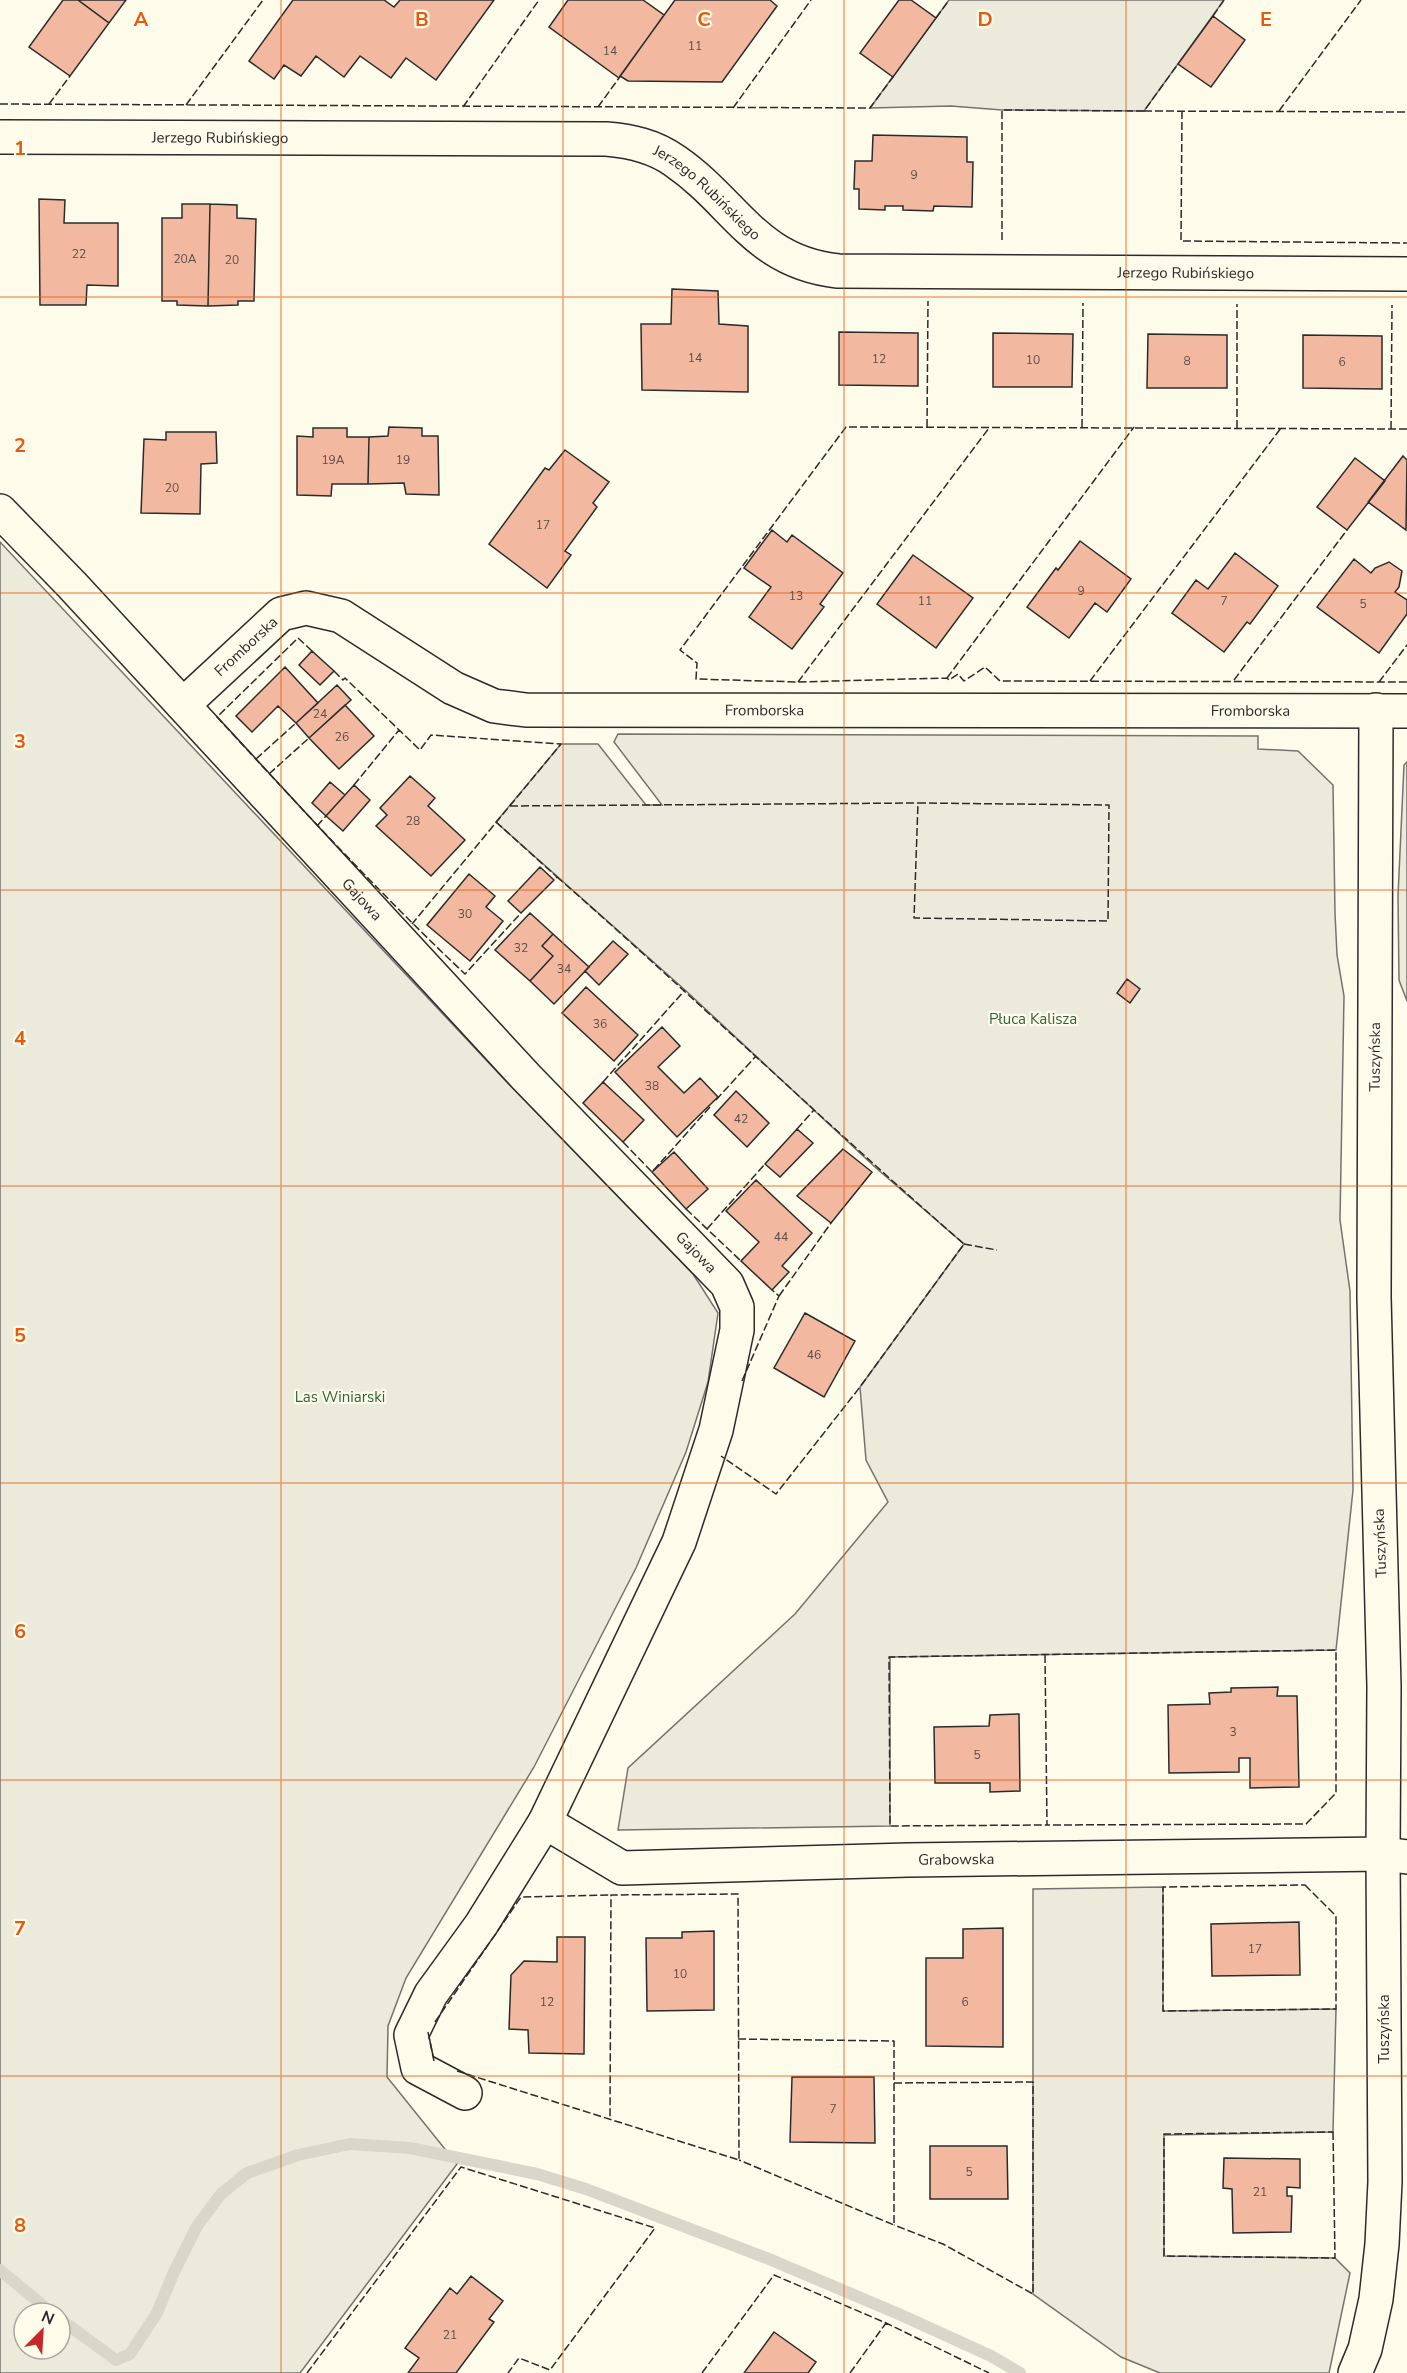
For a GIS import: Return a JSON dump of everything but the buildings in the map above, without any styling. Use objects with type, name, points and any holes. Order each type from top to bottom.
[{"type":"street","name":"Jerzego Rubińskiego","points":[[0,137],[630,141],[652,148],[674,160],[773,249],[794,261],[816,268],[850,271],[1407,274]]},
{"type":"street","name":"Gajowa","points":[[0,511],[183,705],[526,1077],[727,1284],[737,1307],[737,1330],[716,1430],[679,1542],[545,1822]]},
{"type":"street","name":"Fromborska","points":[[183,705],[281,614],[306,608],[341,616],[453,688],[494,706],[526,710],[1392,710]]},
{"type":"street","name":"Tuszyńska","points":[[1355,2373],[1365,2349],[1376,2299],[1382,2244],[1395,1855],[1384,1686],[1374,1297],[1392,710]]},
{"type":"street","name":"Grabowska","points":[[545,1822],[622,1868],[908,1860],[1395,1855]]},
{"type":"street","points":[[465,2093],[418,2068],[411,2035],[430,1994],[481,1925],[545,1822]]},
{"type":"green space","points":[[949,0],[1224,0],[1144,111],[1002,110],[951,106],[870,108]]},
{"type":"green space","name":"Las Winiarski","points":[[0,542],[503,1078],[693,1274],[718,1313],[708,1382],[686,1452],[636,1568],[534,1767],[406,1978],[388,2026],[387,2077],[457,2164],[300,2373],[0,2373]]},
{"type":"green space","name":"Płuca Kalisza","points":[[618,734],[1258,736],[1258,749],[1298,751],[1333,785],[1337,955],[1344,996],[1340,1220],[1350,1291],[1353,1490],[1336,1650],[890,1657],[890,1826],[618,1830],[628,1768],[795,1614],[888,1502],[866,1460],[860,1387],[964,1244],[876,1168],[685,990],[496,822],[561,744],[598,744],[646,805],[662,805],[614,742]]},
{"type":"green space","points":[[1407,762],[1407,1001],[1399,980],[1398,896],[1404,765]]},
{"type":"green space","points":[[1163,1887],[1163,2011],[1336,2009],[1333,2132],[1164,2135],[1164,2256],[1335,2258],[1350,2273],[1329,2373],[1160,2373],[1121,2357],[1033,2294],[1033,1889]]},
{"type":"waterway","points":[[72,2328],[116,2360],[130,2354],[157,2313],[197,2226],[221,2194],[247,2173],[298,2155],[350,2144],[410,2148],[537,2174],[586,2189],[769,2259],[901,2315],[991,2356],[1020,2373]]},
{"type":"waterway","points":[[0,2270],[37,2301]]},
{"type":"fence","points":[[186,105],[263,0]]},
{"type":"fence","points":[[463,107],[539,0]]},
{"type":"fence","points":[[733,108],[811,0]]},
{"type":"fence","points":[[936,18],[949,0]]},
{"type":"fence","points":[[1213,16],[1224,0]]},
{"type":"fence","points":[[1279,111],[1361,0]]},
{"type":"fence","points":[[1002,240],[1002,110],[1144,111],[1178,64]]},
{"type":"fence","points":[[49,104],[70,76]]},
{"type":"fence","points":[[0,104],[870,108],[893,77]]},
{"type":"fence","points":[[598,107],[619,78]]},
{"type":"fence","points":[[1144,111],[1407,112]]},
{"type":"fence","points":[[1182,111],[1181,241],[1407,243]]},
{"type":"fence","points":[[927,427],[928,301]]},
{"type":"fence","points":[[1082,427],[1083,303]]},
{"type":"fence","points":[[1237,304],[1237,428]]},
{"type":"fence","points":[[1391,429],[1392,305]]},
{"type":"fence","points":[[1407,429],[846,427],[680,650],[697,663],[696,679],[798,682],[947,678],[949,680],[958,674],[964,681],[985,667],[1000,681],[1407,682]]},
{"type":"fence","points":[[947,678],[1134,427]]},
{"type":"fence","points":[[798,682],[989,428]]},
{"type":"fence","points":[[1090,681],[1281,428]]},
{"type":"fence","points":[[1234,680],[1347,530]]},
{"type":"fence","points":[[312,651],[298,638],[217,717],[370,880],[465,974],[521,913]]},
{"type":"fence","points":[[1379,682],[1407,645]]},
{"type":"fence","points":[[334,671],[343,680],[345,678],[420,750],[431,735],[561,744],[412,924]]},
{"type":"fence","points":[[256,759],[296,723]]},
{"type":"fence","points":[[354,785],[399,730]]},
{"type":"fence","points":[[269,774],[309,738]]},
{"type":"fence","points":[[918,803],[1109,805],[1108,921],[914,918],[918,803]]},
{"type":"fence","points":[[510,806],[918,803]]},
{"type":"fence","points":[[317,826],[326,816]]},
{"type":"fence","points":[[496,822],[556,878]]},
{"type":"fence","points":[[557,877],[964,1244],[860,1387],[776,1494],[721,1456]]},
{"type":"fence","points":[[603,1082],[685,990]]},
{"type":"fence","points":[[716,1100],[756,1056]]},
{"type":"fence","points":[[623,1142],[652,1172],[710,1107]]},
{"type":"fence","points":[[797,1129],[814,1110]]},
{"type":"fence","points":[[707,1229],[765,1164]]},
{"type":"fence","points":[[686,1209],[741,1261]]},
{"type":"fence","points":[[779,1296],[831,1223]]},
{"type":"fence","points":[[964,1244],[997,1250]]},
{"type":"fence","points":[[742,1381],[779,1296],[772,1290]]},
{"type":"fence","points":[[1045,1655],[1047,1825],[1306,1824],[1336,1793],[1336,1650],[889,1657],[890,1826],[1047,1825]]},
{"type":"fence","points":[[1305,1885],[1336,1916],[1336,2009],[1163,2011],[1163,1887],[1305,1885]]},
{"type":"fence","points":[[457,2071],[739,2160],[738,1894],[611,1895],[610,2119]]},
{"type":"fence","points":[[435,2022],[521,1897],[611,1895]]},
{"type":"fence","points":[[428,2032],[434,2061]]},
{"type":"fence","points":[[738,2039],[894,2041],[894,2225],[739,2160]]},
{"type":"fence","points":[[894,2083],[1033,2082],[1033,2294],[943,2244],[894,2225]]},
{"type":"fence","points":[[1333,2132],[1335,2258],[1164,2256],[1164,2134],[1333,2132]]},
{"type":"fence","points":[[307,2373],[461,2167],[655,2228],[550,2370],[519,2358],[508,2373]]},
{"type":"fence","points":[[702,2373],[774,2275],[886,2323],[989,2373]]},
{"type":"fence","points":[[850,2373],[886,2323]]}]
